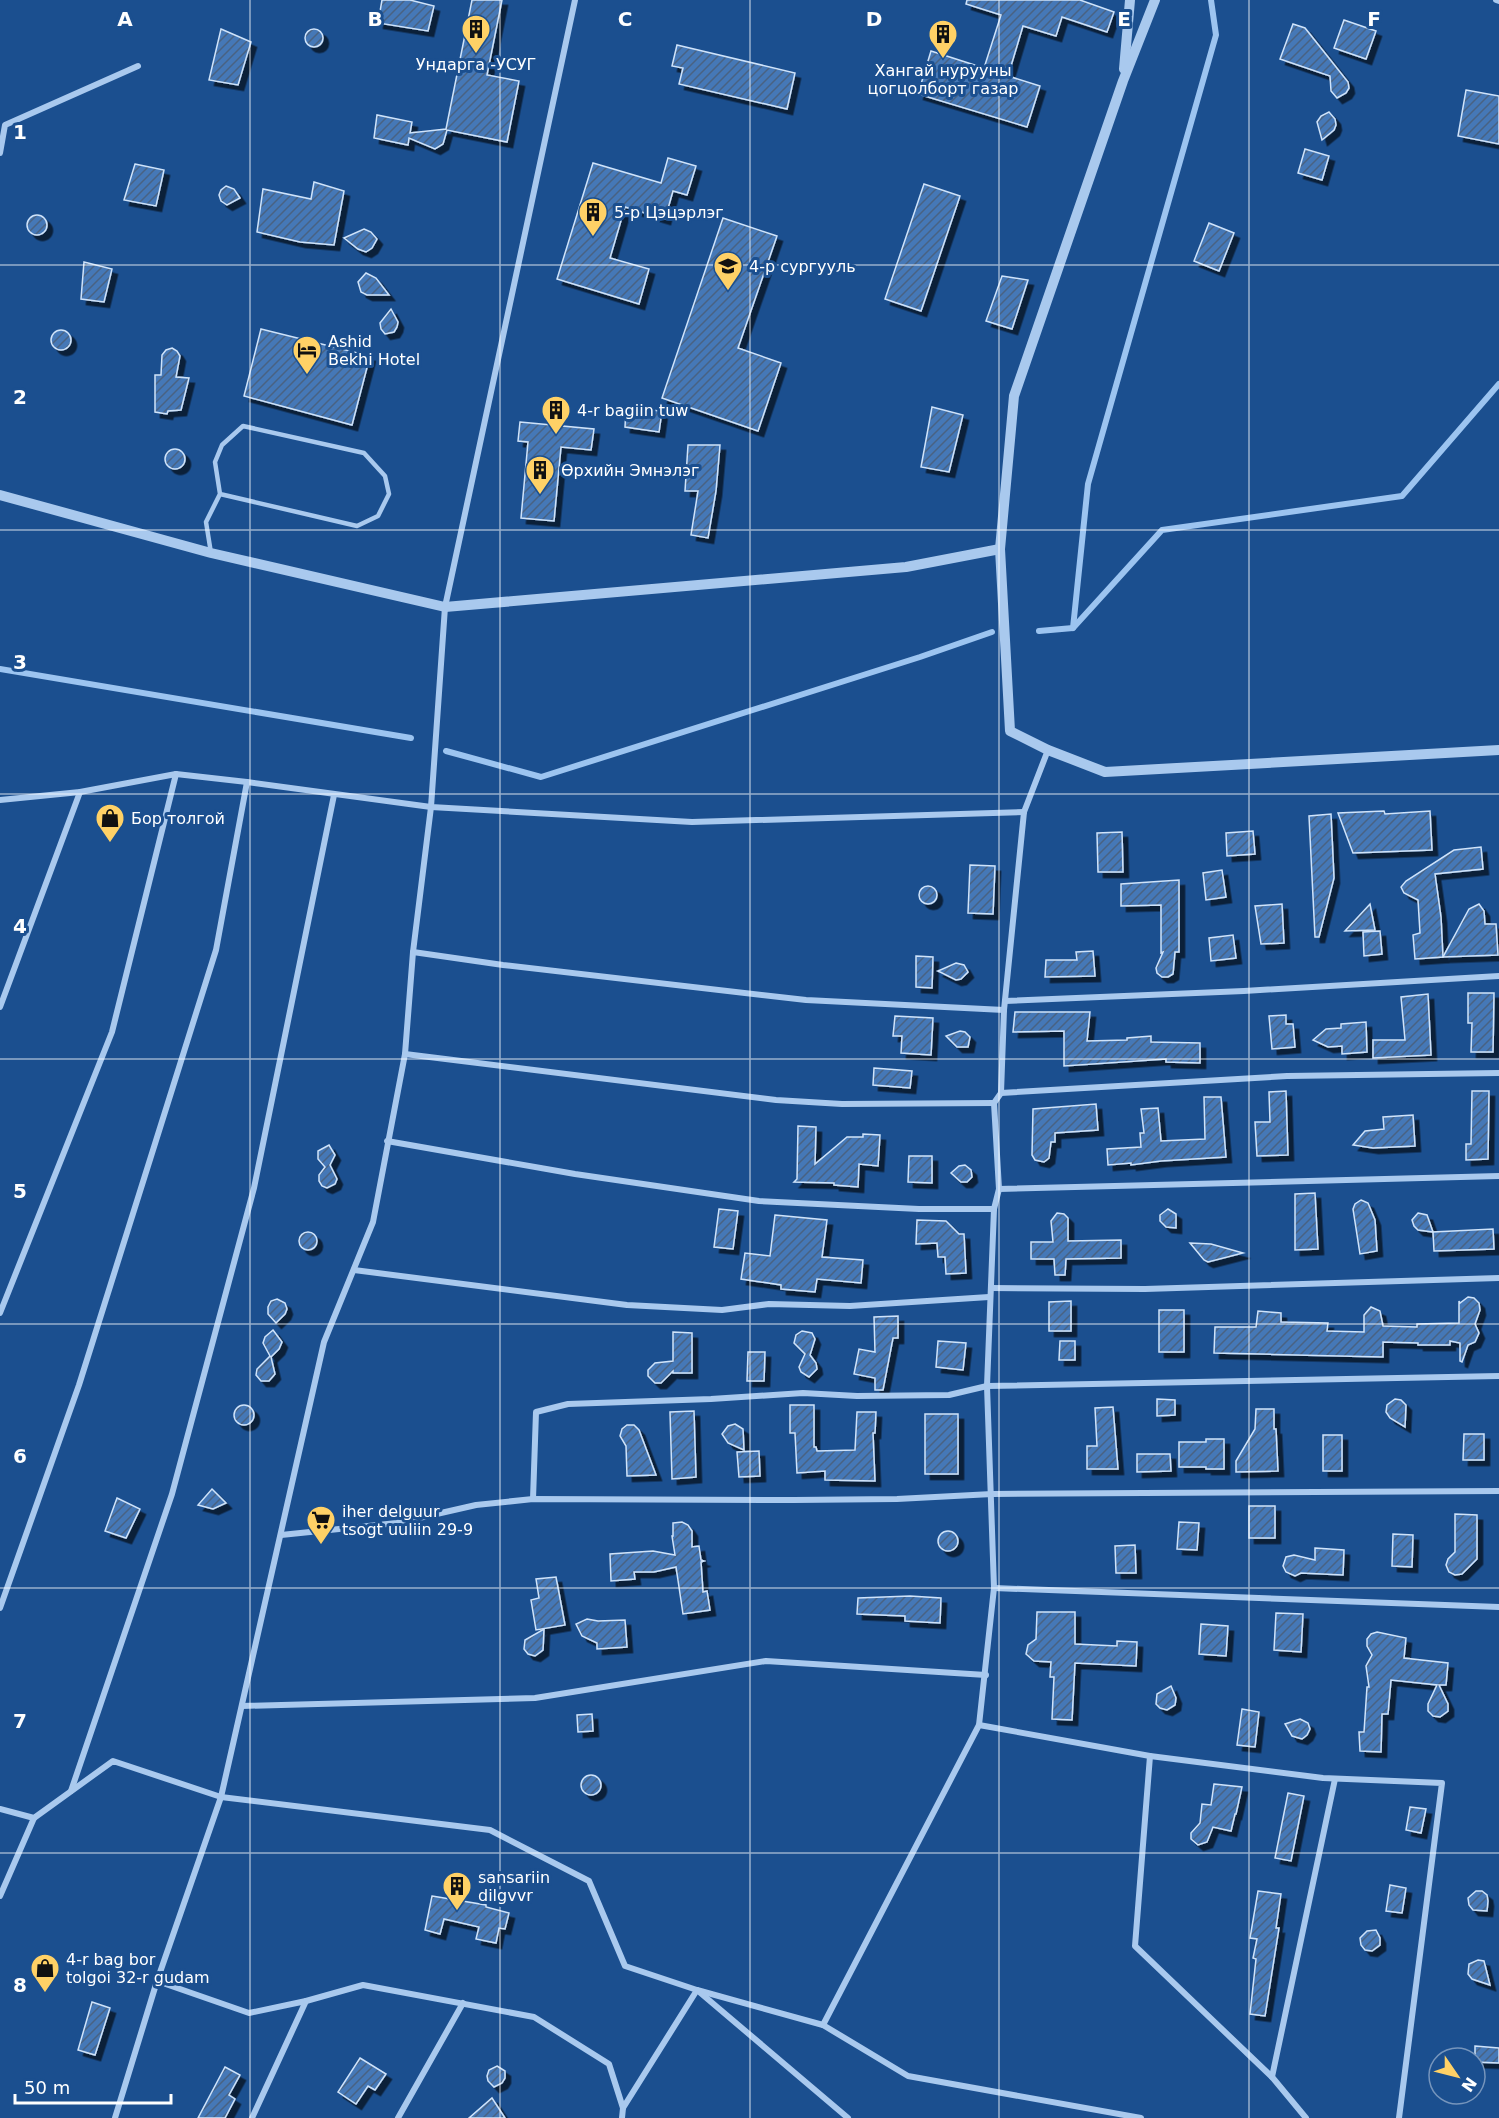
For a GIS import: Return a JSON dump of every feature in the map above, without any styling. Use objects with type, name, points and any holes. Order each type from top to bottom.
[{"type":"street","points":[[116,2118],[157,1982],[221,1797],[324,1342],[373,1222],[405,1054],[413,952],[431,807],[445,607],[574,0]]},
{"type":"street","points":[[1123,81],[1130,0]]},
{"type":"street","points":[[1155,0],[1123,81],[1014,396],[1000,549],[1010,730],[1048,750],[1104,772],[1499,750]]},
{"type":"street","points":[[0,153],[5,125],[138,66]]},
{"type":"street","points":[[0,495],[211,553],[445,607],[906,567],[1000,549]]},
{"type":"street","points":[[823,2025],[979,1725],[994,1588],[987,1386],[994,1209],[999,1189],[994,1103],[1001,1093],[1004,1010],[1024,812],[1048,750]]},
{"type":"street","points":[[0,800],[80,792],[176,774],[431,807],[692,822],[1024,812]]},
{"type":"street","points":[[0,1313],[112,1032],[176,774]]},
{"type":"street","points":[[0,1608],[79,1385],[216,951],[248,782]]},
{"type":"street","points":[[0,1007],[80,792]]},
{"type":"street","points":[[70,1791],[172,1494],[254,1188],[334,795]]},
{"type":"street","points":[[413,952],[503,965],[806,1000],[1004,1010]]},
{"type":"street","points":[[1005,1001],[1244,991],[1499,976]]},
{"type":"street","points":[[405,1054],[776,1100],[842,1104],[994,1103]]},
{"type":"street","points":[[1001,1093],[1287,1076],[1499,1073]]},
{"type":"street","points":[[387,1141],[575,1174],[759,1201],[919,1209],[994,1209]]},
{"type":"street","points":[[999,1189],[1499,1176]]},
{"type":"street","points":[[354,1270],[627,1305],[722,1310],[769,1304],[850,1305],[990,1297]]},
{"type":"street","points":[[991,1288],[1145,1289],[1499,1278]]},
{"type":"street","points":[[533,1499],[536,1412],[568,1404],[803,1393],[857,1396],[949,1395],[987,1386],[1499,1376]]},
{"type":"street","points":[[281,1535],[397,1523],[476,1505],[533,1499],[874,1499],[992,1494],[1499,1491]]},
{"type":"street","points":[[994,1588],[1499,1607]]},
{"type":"street","points":[[242,1707],[535,1698],[766,1661],[986,1675]]},
{"type":"street","points":[[979,1725],[1150,1756],[1335,1779],[1442,1783],[1399,2118]]},
{"type":"street","points":[[1150,1756],[1136,1946],[1272,2077],[1306,2118]]},
{"type":"street","points":[[0,1896],[34,1818],[112,1761],[221,1797],[490,1830],[589,1881],[625,1966],[697,1990],[823,2025],[908,2076],[1141,2118]]},
{"type":"street","points":[[1272,2077],[1335,1779]]},
{"type":"street","points":[[0,1809],[34,1818]]},
{"type":"street","points":[[157,1982],[249,2013],[306,2001],[363,1985],[534,2016],[609,2064],[623,2108],[622,2118]]},
{"type":"street","points":[[623,2108],[697,1990]]},
{"type":"street","points":[[697,1990],[848,2118]]},
{"type":"street","points":[[252,2118],[306,2001]]},
{"type":"street","points":[[398,2118],[463,2003]]},
{"type":"lane","points":[[211,553],[206,522],[220,494],[215,462],[222,445],[243,426],[364,453],[385,476],[389,494],[378,516],[357,526],[220,494]]},
{"type":"building","points":[[382,0],[410,0],[434,6],[428,31],[378,23]]},
{"type":"building","points":[[472,0],[502,0],[487,75],[519,81],[507,142],[447,130],[443,144],[435,149],[409,138],[408,145],[374,138],[377,115],[412,122],[410,133],[446,129]]},
{"type":"building","name":"Хангай нурууны цогцолборт газар","points":[[967,0],[1080,0],[1114,12],[1107,32],[1062,17],[1056,36],[1023,26],[1008,76],[1040,86],[1027,127],[918,94],[931,51],[984,68],[1001,15],[966,4]]},
{"type":"building","points":[[1344,20],[1376,31],[1366,59],[1334,48]]},
{"type":"building","points":[[1293,24],[1305,28],[1348,82],[1349,88],[1346,93],[1337,98],[1331,91],[1330,76],[1280,59]]},
{"type":"building","points":[[221,29],[251,42],[238,85],[209,80]]},
{"type":"building","points":[[310,29],[318,29],[323,34],[321,45],[310,47],[305,42],[305,34]]},
{"type":"building","points":[[677,45],[795,73],[787,109],[679,84],[683,68],[672,66]]},
{"type":"building","points":[[1466,90],[1499,96],[1499,144],[1458,136]]},
{"type":"building","points":[[1329,112],[1335,119],[1336,125],[1334,130],[1322,140],[1317,122],[1321,116]]},
{"type":"building","points":[[1305,149],[1329,156],[1322,180],[1298,173]]},
{"type":"building","name":"5-р Цэцэрлэг","points":[[668,158],[696,166],[687,195],[673,191],[665,219],[625,207],[610,258],[649,269],[639,304],[557,279],[593,163],[661,183]]},
{"type":"building","points":[[135,164],[164,170],[156,206],[124,200]]},
{"type":"building","points":[[314,182],[344,191],[334,245],[300,242],[257,232],[263,189],[311,199]]},
{"type":"building","points":[[924,184],[960,196],[921,311],[885,299]]},
{"type":"building","points":[[226,186],[234,189],[240,198],[227,205],[221,201],[219,195]]},
{"type":"building","points":[[37,215],[44,218],[47,225],[44,232],[37,235],[30,232],[27,225],[30,218]]},
{"type":"building","name":"4-р сургууль","points":[[723,218],[777,236],[738,348],[781,363],[758,431],[662,398]]},
{"type":"building","points":[[1209,223],[1234,233],[1219,271],[1194,261]]},
{"type":"building","points":[[364,229],[371,232],[377,239],[372,248],[366,252],[344,238]]},
{"type":"building","points":[[84,262],[112,269],[104,302],[81,299]]},
{"type":"building","points":[[366,273],[376,278],[389,295],[367,295],[361,292],[358,282]]},
{"type":"building","points":[[1002,276],[1028,280],[1012,329],[986,321]]},
{"type":"building","points":[[391,309],[398,322],[397,327],[394,332],[385,334],[380,323]]},
{"type":"building","name":"Ashid Bekhi Hotel","points":[[261,329],[370,356],[352,425],[244,396]]},
{"type":"building","points":[[61,330],[68,333],[71,340],[68,347],[61,350],[54,347],[51,340],[54,333]]},
{"type":"building","points":[[172,348],[180,356],[176,377],[189,378],[181,410],[168,411],[167,414],[155,412],[155,375],[161,375],[162,355],[166,350]]},
{"type":"building","points":[[932,407],[963,415],[949,472],[921,467]]},
{"type":"building","points":[[626,408],[662,411],[659,432],[625,427]]},
{"type":"building","points":[[520,422],[594,429],[591,450],[561,447],[554,521],[521,518],[528,442],[518,441]]},
{"type":"building","points":[[688,445],[720,445],[716,491],[708,538],[691,535],[698,491],[685,491]]},
{"type":"building","points":[[175,449],[182,452],[185,459],[182,466],[175,469],[168,466],[165,459],[168,452]]},
{"type":"building","points":[[1384,811],[1385,814],[1430,811],[1432,850],[1353,853],[1338,813]]},
{"type":"building","points":[[1331,814],[1334,878],[1319,937],[1315,937],[1309,816]]},
{"type":"building","points":[[1253,831],[1255,854],[1227,856],[1226,833]]},
{"type":"building","points":[[1122,832],[1123,872],[1098,872],[1097,833]]},
{"type":"building","points":[[1481,847],[1483,869],[1435,874],[1441,917],[1443,957],[1415,959],[1413,935],[1420,933],[1418,900],[1404,893],[1401,887],[1406,881],[1454,850]]},
{"type":"building","points":[[970,865],[995,866],[993,914],[968,913]]},
{"type":"building","points":[[1222,870],[1226,897],[1206,900],[1203,873]]},
{"type":"building","points":[[1179,880],[1179,952],[1175,952],[1173,974],[1162,977],[1157,973],[1156,968],[1163,952],[1161,953],[1161,905],[1121,906],[1121,884]]},
{"type":"building","points":[[928,886],[934,889],[937,895],[934,901],[928,904],[922,901],[919,895],[922,889]]},
{"type":"building","points":[[1282,904],[1284,943],[1261,944],[1255,906]]},
{"type":"building","points":[[1370,904],[1375,930],[1345,931]]},
{"type":"building","points":[[1479,904],[1484,911],[1485,924],[1496,924],[1498,955],[1443,957],[1469,909]]},
{"type":"building","points":[[1380,931],[1382,954],[1364,956],[1363,932]]},
{"type":"building","points":[[1233,935],[1236,958],[1211,961],[1209,938]]},
{"type":"building","points":[[1093,951],[1095,976],[1045,977],[1046,960],[1077,960],[1076,952]]},
{"type":"building","points":[[916,956],[933,957],[932,988],[916,987]]},
{"type":"building","points":[[956,963],[964,965],[968,972],[961,979],[956,980],[938,971]]},
{"type":"building","points":[[1468,993],[1494,993],[1493,1052],[1471,1052],[1472,1023],[1468,1023]]},
{"type":"building","points":[[1428,994],[1431,1055],[1373,1058],[1373,1040],[1405,1040],[1401,997]]},
{"type":"building","points":[[1015,1012],[1090,1012],[1087,1041],[1127,1040],[1127,1038],[1151,1036],[1151,1042],[1200,1043],[1200,1063],[1166,1062],[1166,1059],[1064,1066],[1064,1031],[1013,1032]]},
{"type":"building","points":[[1286,1015],[1286,1024],[1293,1024],[1295,1047],[1272,1049],[1269,1016]]},
{"type":"building","points":[[895,1016],[933,1018],[931,1055],[901,1053],[902,1036],[893,1036]]},
{"type":"building","points":[[1366,1022],[1367,1052],[1342,1054],[1342,1046],[1328,1047],[1313,1040],[1326,1029],[1341,1028],[1341,1024]]},
{"type":"building","points":[[960,1031],[970,1037],[968,1047],[957,1047],[946,1036]]},
{"type":"building","points":[[874,1068],[912,1071],[910,1088],[873,1085]]},
{"type":"building","points":[[1286,1091],[1288,1155],[1257,1156],[1255,1122],[1270,1122],[1269,1092]]},
{"type":"building","points":[[1472,1091],[1489,1091],[1488,1159],[1466,1160],[1466,1144],[1471,1144]]},
{"type":"building","points":[[1204,1097],[1221,1097],[1226,1157],[1108,1165],[1107,1149],[1141,1147],[1140,1133],[1144,1133],[1141,1109],[1158,1108],[1161,1141],[1205,1139]]},
{"type":"building","points":[[1096,1104],[1098,1130],[1055,1133],[1055,1142],[1051,1142],[1049,1158],[1044,1162],[1035,1160],[1032,1155],[1033,1109]]},
{"type":"building","points":[[1413,1115],[1415,1146],[1373,1148],[1353,1145],[1365,1131],[1384,1129],[1383,1117]]},
{"type":"building","points":[[798,1126],[816,1127],[815,1164],[847,1137],[863,1137],[863,1134],[880,1135],[878,1166],[859,1164],[858,1187],[834,1185],[834,1183],[794,1182],[797,1179]]},
{"type":"building","points":[[329,1145],[335,1155],[330,1165],[337,1179],[335,1184],[327,1188],[319,1181],[319,1175],[325,1167],[318,1159],[318,1151]]},
{"type":"building","points":[[909,1156],[932,1156],[932,1183],[908,1182]]},
{"type":"building","points":[[965,1165],[971,1170],[972,1177],[967,1182],[961,1182],[951,1173],[959,1166]]},
{"type":"building","points":[[1315,1193],[1318,1249],[1295,1250],[1295,1194]]},
{"type":"building","points":[[1361,1200],[1368,1203],[1375,1220],[1377,1251],[1360,1254],[1353,1209],[1355,1204]]},
{"type":"building","points":[[719,1209],[738,1211],[733,1249],[714,1247]]},
{"type":"building","points":[[1168,1209],[1176,1214],[1176,1228],[1166,1227],[1160,1221],[1160,1215]]},
{"type":"building","points":[[1057,1213],[1064,1214],[1068,1218],[1068,1241],[1121,1240],[1121,1258],[1066,1259],[1065,1275],[1055,1275],[1054,1259],[1031,1259],[1031,1242],[1053,1242],[1051,1221]]},
{"type":"building","points":[[1418,1213],[1427,1215],[1433,1232],[1418,1230],[1414,1226],[1412,1220]]},
{"type":"building","points":[[775,1215],[827,1220],[822,1257],[863,1260],[861,1283],[817,1279],[815,1292],[781,1289],[781,1285],[741,1279],[745,1253],[770,1256]]},
{"type":"building","points":[[917,1220],[946,1221],[959,1234],[964,1234],[966,1273],[946,1274],[945,1257],[938,1257],[937,1243],[916,1244]]},
{"type":"building","points":[[1493,1229],[1494,1249],[1434,1251],[1433,1232]]},
{"type":"building","points":[[308,1232],[314,1235],[317,1241],[314,1247],[308,1250],[302,1247],[299,1241],[302,1235]]},
{"type":"building","points":[[1190,1243],[1211,1244],[1243,1253],[1208,1262]]},
{"type":"building","points":[[1468,1297],[1474,1298],[1479,1303],[1480,1310],[1475,1324],[1479,1333],[1475,1342],[1468,1345],[1462,1362],[1460,1361],[1460,1343],[1450,1341],[1450,1345],[1383,1342],[1383,1357],[1214,1353],[1215,1327],[1256,1327],[1258,1311],[1281,1313],[1281,1322],[1328,1323],[1327,1331],[1364,1332],[1364,1315],[1371,1307],[1380,1311],[1383,1326],[1417,1327],[1417,1324],[1459,1323],[1459,1301],[1460,1303]]},
{"type":"building","points":[[277,1299],[285,1303],[287,1309],[276,1323],[268,1314],[268,1307],[271,1301]]},
{"type":"building","points":[[1071,1301],[1071,1331],[1049,1331],[1049,1302]]},
{"type":"building","points":[[1159,1310],[1184,1310],[1184,1352],[1159,1352]]},
{"type":"building","points":[[898,1316],[898,1338],[893,1338],[883,1390],[875,1390],[875,1378],[854,1374],[859,1349],[875,1352],[874,1317]]},
{"type":"building","points":[[273,1330],[282,1342],[271,1357],[275,1374],[269,1381],[261,1381],[256,1375],[257,1369],[270,1356],[263,1343],[265,1337]]},
{"type":"building","points":[[802,1331],[812,1333],[815,1339],[810,1355],[817,1369],[809,1377],[801,1372],[799,1367],[805,1354],[794,1343],[796,1335]]},
{"type":"building","points":[[673,1332],[692,1333],[692,1373],[673,1373],[673,1371],[661,1383],[655,1383],[648,1376],[648,1370],[655,1363],[673,1361]]},
{"type":"building","points":[[938,1341],[966,1343],[963,1370],[936,1367]]},
{"type":"building","points":[[1060,1341],[1075,1341],[1075,1360],[1059,1360]]},
{"type":"building","points":[[748,1352],[765,1352],[764,1381],[747,1381]]},
{"type":"building","points":[[1157,1399],[1175,1400],[1175,1415],[1157,1416]]},
{"type":"building","points":[[1395,1399],[1401,1400],[1406,1405],[1405,1427],[1390,1418],[1386,1412],[1387,1405]]},
{"type":"building","points":[[244,1405],[251,1408],[254,1415],[251,1422],[244,1425],[237,1422],[234,1415],[237,1408]]},
{"type":"building","points":[[790,1405],[814,1405],[814,1447],[817,1451],[855,1450],[857,1412],[876,1412],[875,1433],[873,1433],[875,1481],[825,1480],[825,1471],[797,1473],[795,1433],[790,1433]]},
{"type":"building","points":[[1113,1407],[1118,1469],[1087,1469],[1087,1446],[1097,1446],[1095,1408]]},
{"type":"building","points":[[1256,1409],[1274,1409],[1278,1471],[1236,1472],[1236,1461],[1255,1429]]},
{"type":"building","points":[[694,1411],[696,1477],[672,1479],[670,1412]]},
{"type":"building","points":[[925,1414],[958,1414],[958,1474],[925,1474]]},
{"type":"building","points":[[735,1424],[743,1429],[744,1450],[728,1443],[722,1434],[728,1426]]},
{"type":"building","points":[[627,1425],[634,1425],[639,1430],[656,1475],[627,1476],[626,1446],[620,1436],[622,1429]]},
{"type":"building","points":[[1464,1434],[1484,1434],[1484,1460],[1463,1460]]},
{"type":"building","points":[[1323,1435],[1342,1435],[1342,1471],[1323,1471]]},
{"type":"building","points":[[1206,1439],[1224,1439],[1224,1469],[1179,1467],[1179,1442],[1206,1442]]},
{"type":"building","points":[[759,1451],[760,1476],[739,1477],[737,1452]]},
{"type":"building","points":[[1137,1454],[1170,1454],[1171,1471],[1137,1472]]},
{"type":"building","points":[[212,1489],[226,1503],[213,1509],[198,1505]]},
{"type":"building","points":[[117,1498],[140,1509],[126,1538],[105,1531]]},
{"type":"building","points":[[1249,1506],[1275,1506],[1275,1538],[1249,1538]]},
{"type":"building","points":[[1455,1514],[1477,1515],[1477,1559],[1462,1574],[1455,1575],[1449,1572],[1446,1565],[1455,1552]]},
{"type":"building","points":[[682,1522],[688,1525],[692,1531],[692,1547],[699,1546],[701,1560],[704,1561],[701,1562],[703,1592],[707,1591],[710,1610],[683,1614],[676,1567],[654,1572],[634,1572],[635,1579],[611,1581],[610,1554],[653,1551],[675,1555],[672,1536],[673,1523]]},
{"type":"building","points":[[1179,1522],[1199,1523],[1197,1550],[1177,1549]]},
{"type":"building","points":[[944,1531],[952,1531],[958,1537],[958,1545],[952,1551],[944,1551],[938,1545],[938,1537]]},
{"type":"building","points":[[1393,1534],[1413,1535],[1412,1567],[1392,1566]]},
{"type":"building","points":[[1135,1545],[1136,1573],[1116,1573],[1115,1546]]},
{"type":"building","points":[[1315,1548],[1344,1550],[1343,1575],[1301,1573],[1295,1576],[1286,1572],[1283,1566],[1286,1557],[1294,1555],[1315,1560]]},
{"type":"building","points":[[556,1577],[565,1625],[536,1630],[531,1600],[539,1598],[536,1579]]},
{"type":"building","points":[[910,1596],[941,1598],[940,1623],[905,1621],[905,1616],[857,1614],[858,1598]]},
{"type":"building","points":[[1037,1612],[1075,1612],[1075,1644],[1117,1646],[1117,1641],[1137,1642],[1136,1666],[1075,1663],[1072,1720],[1052,1719],[1054,1677],[1050,1677],[1051,1662],[1034,1661],[1026,1654],[1028,1645],[1036,1639]]},
{"type":"building","points":[[1276,1613],[1303,1614],[1301,1652],[1274,1650]]},
{"type":"building","points":[[587,1619],[625,1620],[627,1647],[597,1649],[597,1643],[582,1636],[576,1624]]},
{"type":"building","points":[[1201,1624],[1228,1626],[1226,1656],[1199,1654]]},
{"type":"building","points":[[544,1629],[543,1650],[535,1656],[528,1654],[524,1649],[525,1640]]},
{"type":"building","points":[[1377,1632],[1406,1638],[1404,1658],[1448,1663],[1446,1685],[1439,1685],[1448,1704],[1448,1711],[1440,1717],[1433,1716],[1428,1711],[1428,1704],[1437,1685],[1391,1680],[1388,1714],[1382,1714],[1381,1752],[1360,1751],[1359,1732],[1364,1732],[1367,1687],[1369,1687],[1366,1666],[1372,1655],[1367,1646],[1367,1639],[1371,1634]]},
{"type":"building","points":[[1171,1686],[1176,1698],[1175,1705],[1167,1710],[1160,1708],[1156,1704],[1157,1694]]},
{"type":"building","points":[[1242,1709],[1259,1712],[1255,1747],[1237,1745]]},
{"type":"building","points":[[592,1714],[593,1731],[578,1732],[577,1715]]},
{"type":"building","points":[[1300,1719],[1308,1723],[1310,1729],[1302,1739],[1292,1736],[1285,1724]]},
{"type":"building","points":[[587,1775],[595,1775],[601,1781],[601,1789],[595,1795],[587,1795],[581,1789],[581,1781]]},
{"type":"building","points":[[1214,1784],[1242,1787],[1236,1814],[1231,1831],[1213,1827],[1207,1842],[1198,1845],[1191,1839],[1191,1833],[1200,1823],[1202,1804],[1211,1805]]},
{"type":"building","points":[[1288,1793],[1304,1796],[1291,1861],[1275,1858]]},
{"type":"building","points":[[1410,1807],[1426,1809],[1421,1833],[1406,1830]]},
{"type":"building","points":[[1390,1885],[1406,1888],[1402,1913],[1386,1911]]},
{"type":"building","points":[[1258,1891],[1281,1894],[1276,1928],[1279,1928],[1265,2016],[1250,2014],[1256,1959],[1253,1958],[1257,1939],[1250,1938]]},
{"type":"building","points":[[1476,1891],[1482,1891],[1487,1895],[1487,1911],[1473,1910],[1469,1905],[1468,1898]]},
{"type":"building","name":"sansariin dilgvvr","points":[[432,1896],[486,1905],[486,1907],[509,1913],[505,1929],[499,1928],[496,1943],[476,1939],[479,1927],[444,1919],[440,1934],[425,1930]]},
{"type":"building","points":[[1376,1930],[1380,1938],[1380,1945],[1372,1951],[1365,1950],[1360,1938],[1367,1931]]},
{"type":"building","points":[[1478,1960],[1484,1961],[1490,1985],[1472,1979],[1468,1974],[1469,1964]]},
{"type":"building","points":[[92,2002],[110,2008],[95,2055],[78,2050]]},
{"type":"building","points":[[1487,2047],[1499,2048],[1499,2063],[1487,2062]]},
{"type":"building","points":[[360,2058],[386,2074],[375,2090],[368,2086],[356,2104],[338,2092]]},
{"type":"building","points":[[497,2066],[505,2071],[505,2078],[502,2083],[494,2087],[488,2081],[487,2076],[489,2070]]},
{"type":"building","points":[[225,2067],[240,2075],[229,2095],[235,2099],[225,2118],[198,2118]]},
{"type":"building","points":[[492,2098],[505,2118],[469,2118]]},
{"type":"waterway","points":[[1039,631],[1073,628],[1088,484],[1216,35],[1211,0]]},
{"type":"waterway","points":[[1073,628],[1162,530],[1402,496],[1499,384]]},
{"type":"waterway","points":[[446,751],[541,777],[992,632]]},
{"type":"waterway","points":[[0,669],[411,738]]},
{"type":"place","name":"Ундарга -УСУГ","points":[[476,54]]},
{"type":"place","name":"Хангай нурууны цогцолборт газар","points":[[943,60]]},
{"type":"place","name":"5-р Цэцэрлэг","points":[[593,238]]},
{"type":"place","name":"4-р сургууль","points":[[728,292]]},
{"type":"place","name":"Ashid Bekhi Hotel","points":[[307,376]]},
{"type":"place","name":"4-r bagiin tuw","points":[[556,436]]},
{"type":"place","name":"Өрхийн Эмнэлэг","points":[[540,496]]},
{"type":"place","name":"Бор толгой","points":[[110,844]]},
{"type":"place","name":"iher delguur tsogt uuliin 29-9","points":[[321,1546]]},
{"type":"place","name":"sansariin dilgvvr","points":[[457,1912]]},
{"type":"place","name":"4-r bag bor tolgoi 32-r gudam","points":[[45,1994]]}]
